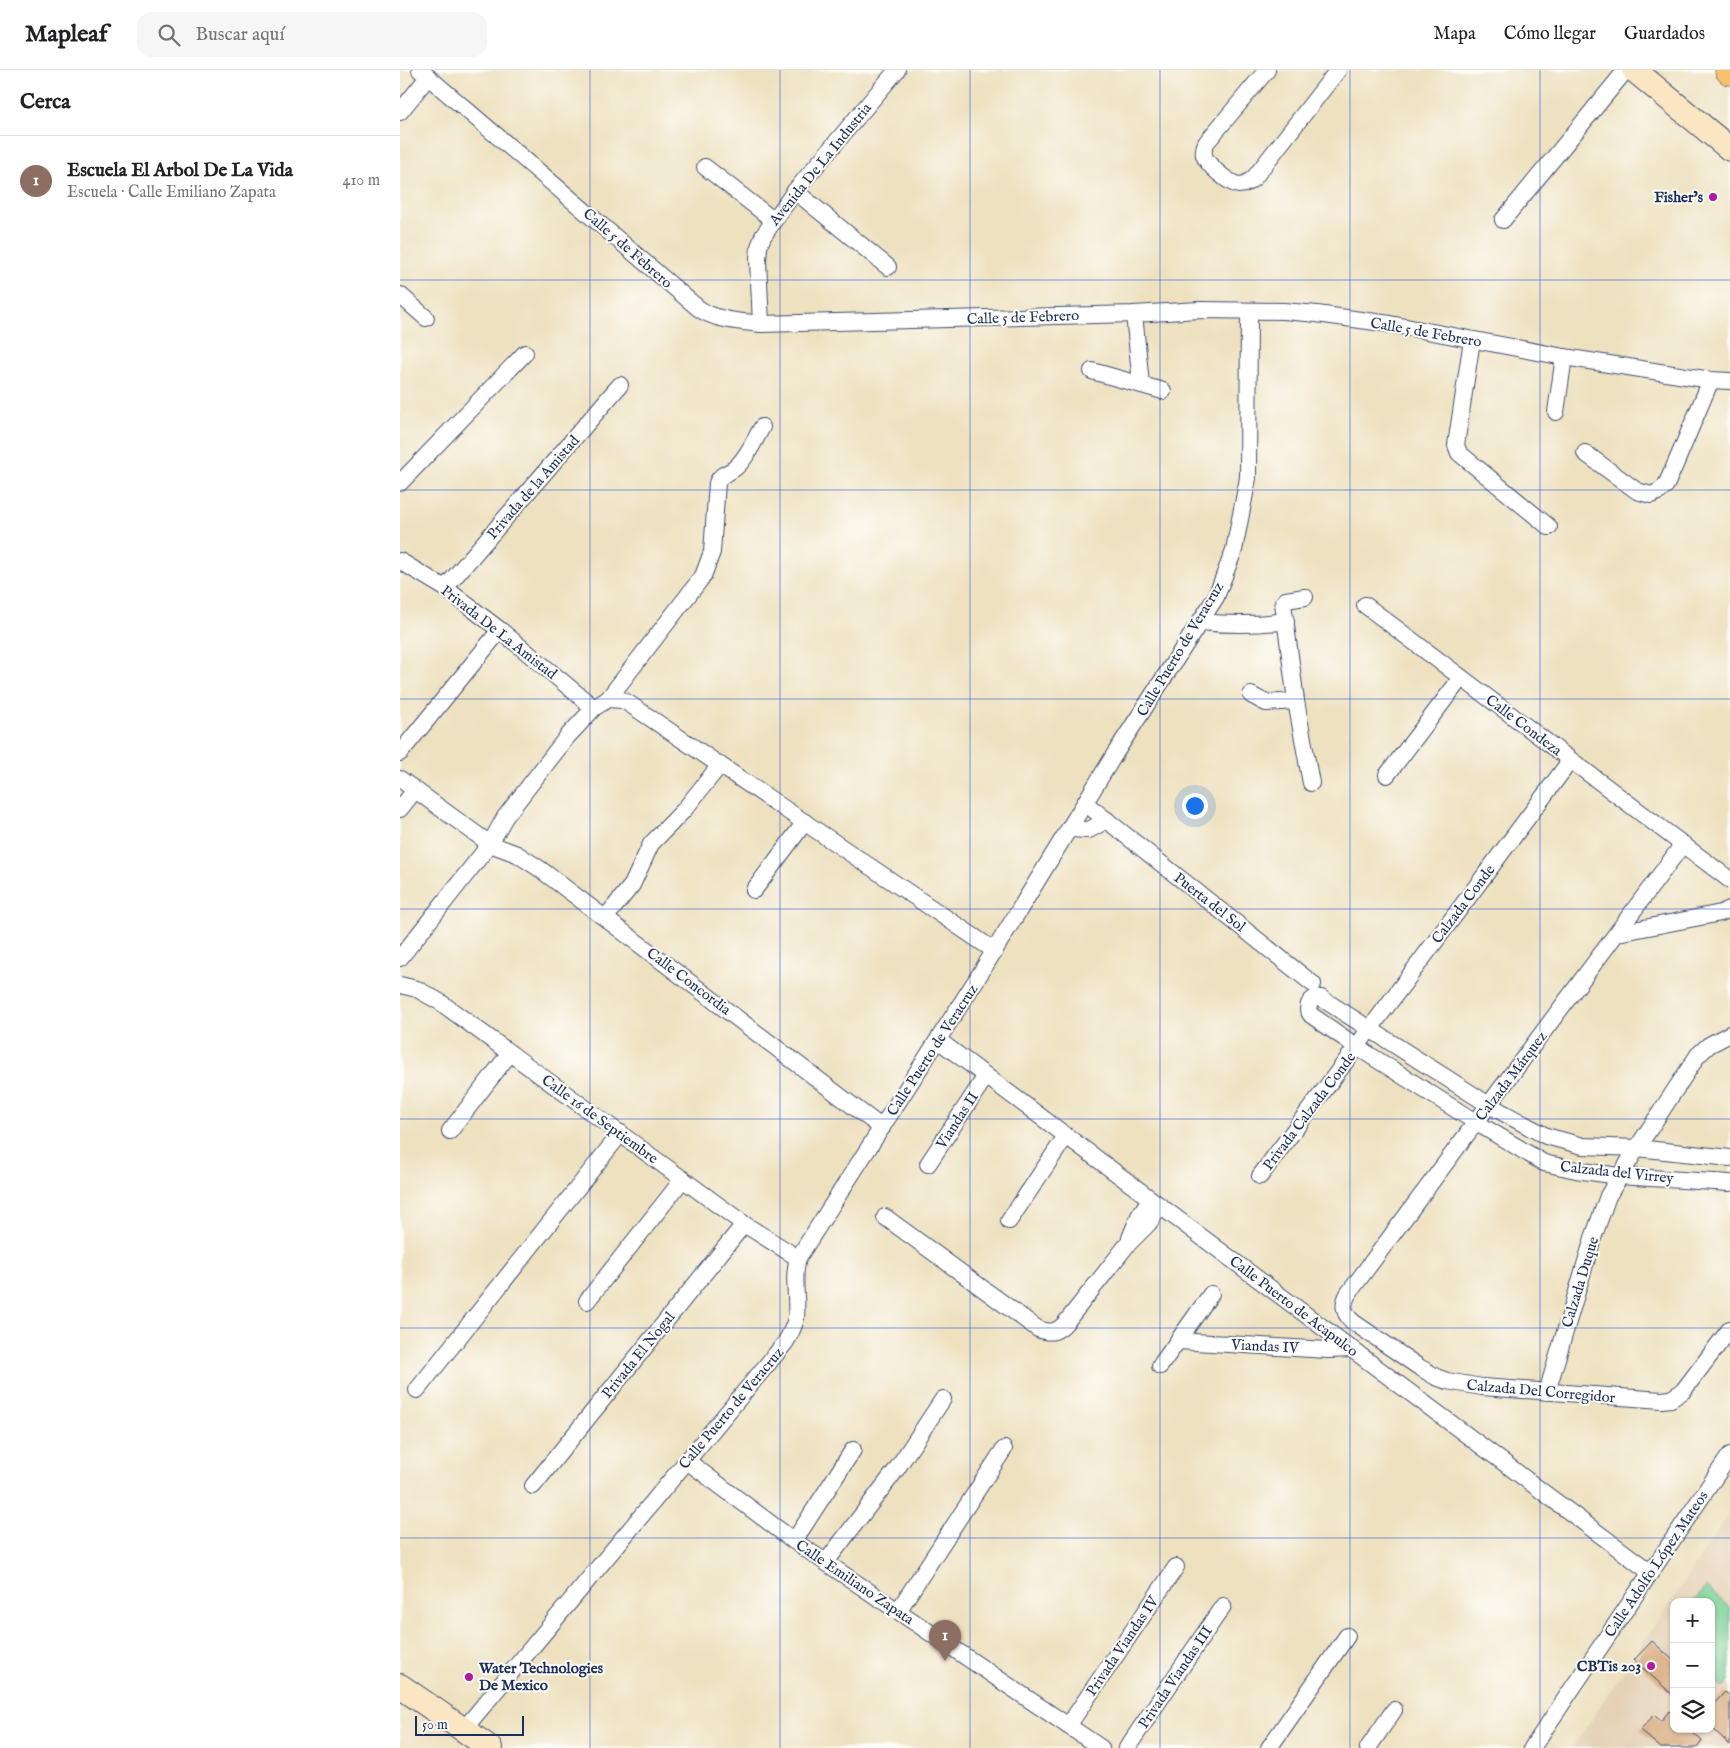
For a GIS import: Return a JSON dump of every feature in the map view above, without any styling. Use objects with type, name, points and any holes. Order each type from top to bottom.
[{"type":"main road","points":[[1634,70],[1730,149]]},
{"type":"main road","points":[[400,1686],[490,1748]]},
{"type":"street","name":"Avenida De La Industria","points":[[761,324],[758,247],[763,236],[795,191],[897,70]]},
{"type":"street","points":[[1267,70],[1206,143],[1204,148],[1207,163],[1232,183],[1247,184],[1254,178],[1338,70]]},
{"type":"street","points":[[1503,220],[1626,70]]},
{"type":"street","points":[[400,112],[424,74]]},
{"type":"street","name":"Calle 5 de Febrero","points":[[424,74],[698,308],[722,319],[761,324],[1134,314],[1199,310],[1284,311],[1390,324],[1564,357],[1711,380],[1730,381]]},
{"type":"street","points":[[705,167],[773,220]]},
{"type":"street","points":[[795,191],[888,267]]},
{"type":"street","points":[[400,295],[426,318]]},
{"type":"street","name":"Calle Puerto de Veracruz","points":[[464,1730],[780,1350],[791,1334],[796,1319],[794,1276],[798,1258],[995,951],[1116,752],[1216,597],[1234,550],[1248,478],[1249,311]]},
{"type":"street","points":[[1134,314],[1141,384]]},
{"type":"street","points":[[1472,340],[1456,445],[1459,453],[1549,527]]},
{"type":"street","points":[[400,483],[525,353]]},
{"type":"street","points":[[1556,412],[1564,357]]},
{"type":"street","points":[[1092,371],[1163,391]]},
{"type":"street","points":[[1585,453],[1637,491],[1651,495],[1660,491],[1666,485],[1711,380]]},
{"type":"street","name":"Privada de la Amistad","points":[[445,588],[620,385]]},
{"type":"street","points":[[400,958],[490,844],[505,817],[567,737],[594,708],[608,699],[703,576],[712,552],[717,483],[720,476],[734,469],[744,457],[762,427]]},
{"type":"street","name":"Privada De La Amistad","points":[[400,561],[445,588],[500,630],[594,708]]},
{"type":"street","points":[[1305,597],[1286,600],[1283,603],[1296,700],[1311,783]]},
{"type":"street","name":"Calle Condeza","points":[[1365,606],[1730,880]]},
{"type":"street","points":[[1201,622],[1249,625],[1286,621]]},
{"type":"street","name":"Privada de la Amistad","points":[[400,753],[500,630]]},
{"type":"street","points":[[1387,775],[1461,678]]},
{"type":"street","points":[[1251,695],[1266,703],[1296,700]]},
{"type":"street","points":[[608,699],[622,700],[628,703],[995,951]]},
{"type":"street","name":"Calzada Conde","points":[[1357,1047],[1570,760]]},
{"type":"street","points":[[606,917],[632,885],[651,844],[684,810],[720,765]]},
{"type":"street","name":"Calle Concordia","points":[[400,779],[490,844],[517,854],[529,861],[606,917],[882,1128]]},
{"type":"street","points":[[400,809],[415,790]]},
{"type":"street","name":"Puerta del Sol","points":[[1085,803],[1313,984]]},
{"type":"street","points":[[1069,829],[1089,830],[1107,820]]},
{"type":"street","points":[[754,890],[805,822]]},
{"type":"street","name":"Calzada Márquez","points":[[1344,1308],[1348,1294],[1683,844]]},
{"type":"street","points":[[1618,933],[1721,913],[1730,909]]},
{"type":"street","name":"Calle 16 de Septiembre","points":[[400,985],[427,994],[440,1002],[744,1224],[798,1258]]},
{"type":"street","name":"Calzada del Virrey","points":[[1730,1158],[1637,1148],[1600,1148],[1564,1142],[1546,1136],[1489,1105],[1321,998],[1311,1000],[1308,1007],[1308,1012],[1311,1015],[1357,1047],[1544,1162],[1576,1170],[1619,1176],[1730,1183]]},
{"type":"street","points":[[1619,1176],[1698,1055],[1709,1045],[1730,1034]]},
{"type":"street","name":"Calle Puerto de Acapulco","points":[[938,1040],[1650,1572]]},
{"type":"street","name":"Privada Calzada Conde","points":[[1260,1176],[1357,1047]]},
{"type":"street","points":[[450,1131],[510,1053]]},
{"type":"street","name":"Viandas II","points":[[928,1164],[986,1076]]},
{"type":"street","points":[[417,1390],[621,1133]]},
{"type":"street","points":[[1009,1221],[1066,1136]]},
{"type":"street","name":"Calzada Duque","points":[[1547,1392],[1600,1216],[1619,1176]]},
{"type":"street","points":[[587,1301],[683,1179]]},
{"type":"street","points":[[885,1217],[1038,1329],[1051,1333],[1057,1331],[1067,1322],[1127,1245],[1149,1223],[1155,1202]]},
{"type":"street","name":"Privada El Nogal","points":[[533,1486],[744,1224]]},
{"type":"street","points":[[1160,1366],[1211,1294]]},
{"type":"street","name":"Calzada Del Corregidor","points":[[1344,1308],[1345,1313],[1353,1322],[1436,1377],[1464,1385],[1662,1400],[1671,1399],[1683,1391],[1730,1329]]},
{"type":"street","name":"Viandas IV","points":[[1178,1341],[1328,1350],[1352,1349]]},
{"type":"street","points":[[826,1562],[896,1470],[943,1399]]},
{"type":"street","points":[[898,1611],[1004,1449]]},
{"type":"street","points":[[794,1540],[853,1450]]},
{"type":"street","name":"Calle Adolfo López Mateos","points":[[1532,1748],[1730,1456]]},
{"type":"street","name":"Calle Emiliano Zapata","points":[[687,1461],[794,1540],[1100,1748]]},
{"type":"street","name":"Privada Viandas IV","points":[[1068,1726],[1176,1567]]},
{"type":"street","name":"Privada Viandas III","points":[[1128,1748],[1223,1606]]},
{"type":"street","points":[[1269,1748],[1347,1636]]},
{"type":"street","points":[[1368,1748],[1394,1710]]},
{"type":"shaded area","name":"CBTis 203","points":[[1730,1513],[1730,1748],[1572,1748],[1670,1602],[1670,1733],[1715,1733],[1715,1598],[1673,1598]]},
{"type":"green space","points":[[1706,1587],[1730,1608],[1730,1679],[1723,1688],[1715,1681],[1715,1598],[1696,1598]]},
{"type":"building","points":[[1652,1641],[1670,1657],[1670,1692],[1634,1660]]},
{"type":"building","points":[[1725,1692],[1730,1696],[1730,1745],[1715,1731],[1715,1703]]},
{"type":"building","points":[[1669,1711],[1670,1733],[1693,1733],[1702,1741],[1697,1748],[1661,1748],[1640,1730],[1654,1715],[1661,1721]]},
{"type":"place","name":"Fisher’s","points":[[1713,197]]},
{"type":"place","name":"Escuela El Arbol De La Vida","points":[[945,1661]]},
{"type":"place","name":"CBTis 203","points":[[1651,1666]]},
{"type":"place","name":"Water Technologies De Mexico","points":[[469,1677]]}]
